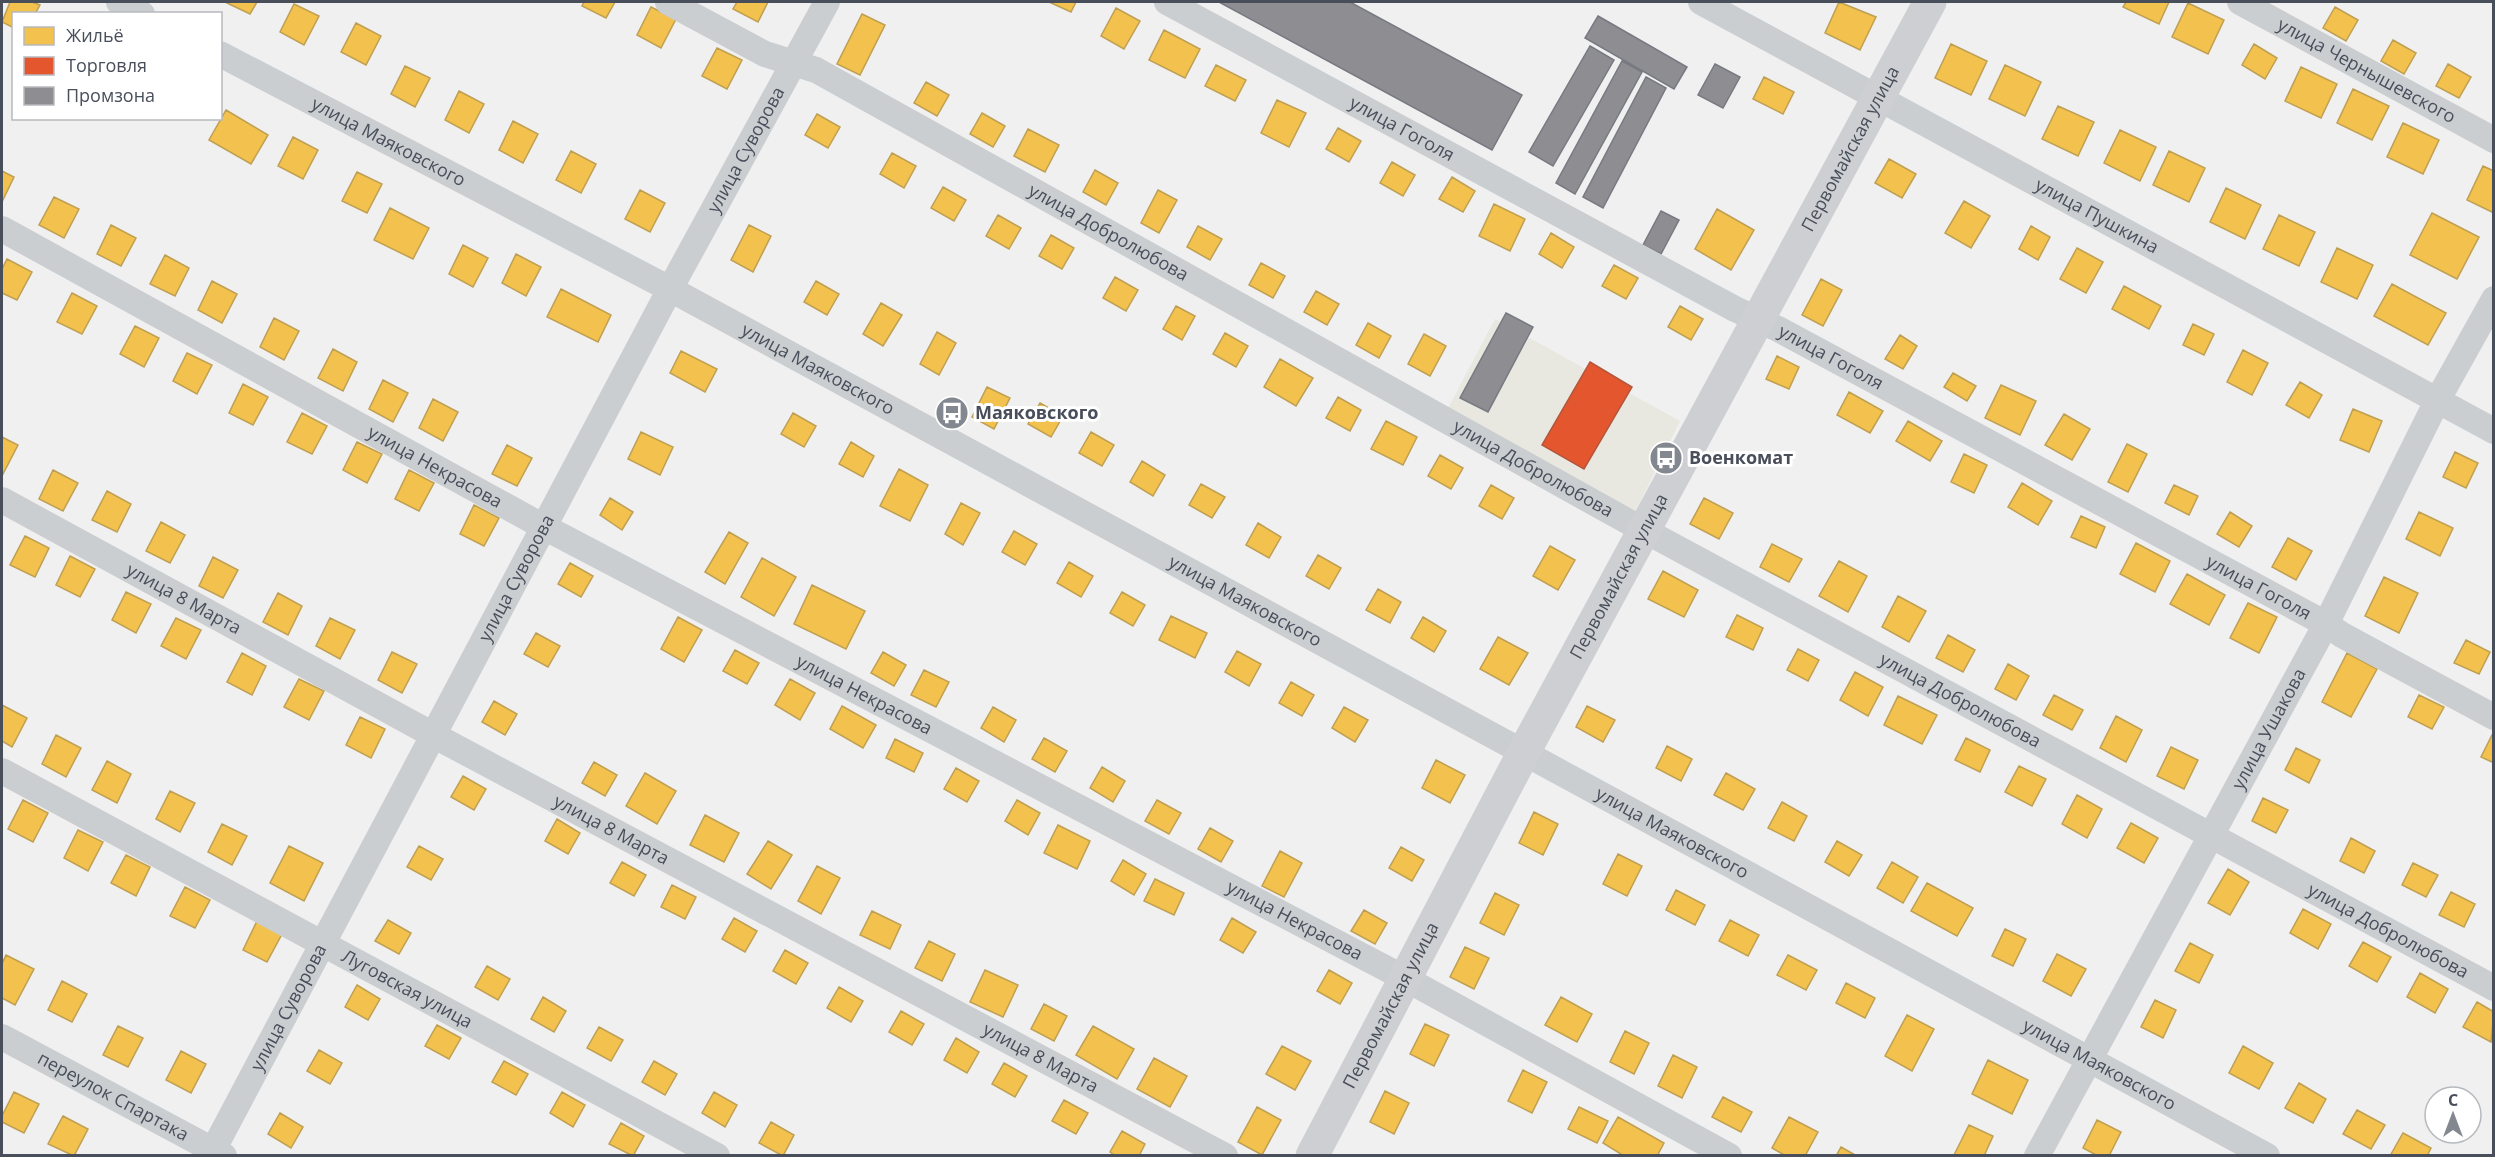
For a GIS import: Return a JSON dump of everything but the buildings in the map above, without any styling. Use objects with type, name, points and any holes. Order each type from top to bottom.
[{"type":"street","points":[[119,2],[138,12]]},
{"type":"street","name":"улица Добролюбова","points":[[668,2],[765,54],[816,70],[1646,530],[2493,988]]},
{"type":"street","name":"улица Суворова","points":[[216,1153],[323,943],[670,289],[827,2]]},
{"type":"street","name":"улица Гоголя","points":[[1167,2],[2326,624],[2342,635],[2493,717]]},
{"type":"street","name":"улица Пушкина","points":[[1701,2],[2493,431]]},
{"type":"street","name":"Первомайская улица","points":[[1312,1155],[1525,750],[1930,2]]},
{"type":"street","name":"улица Чернышевского","points":[[2240,2],[2493,140]]},
{"type":"street","name":"улица Маяковского","points":[[222,55],[670,289],[965,451],[1525,750],[2267,1155]]},
{"type":"street","name":"улица Некрасова","points":[[2,229],[544,527],[1406,979],[1729,1155]]},
{"type":"street","name":"улица Ушакова","points":[[2037,1155],[2326,624],[2438,401],[2493,299]]},
{"type":"street","name":"улица 8 Марта","points":[[2,500],[434,735],[1225,1155]]},
{"type":"street","name":"Луговская улица","points":[[2,771],[717,1155]]},
{"type":"street","name":"переулок Спартака","points":[[2,1037],[216,1153]]},
{"type":"shaded area","points":[[1495,319],[1680,421],[1634,514],[1446,412]]},
{"type":"place","name":"Маяковского","points":[[952,413]]},
{"type":"place","name":"Военкомат","points":[[1666,458]]}]
